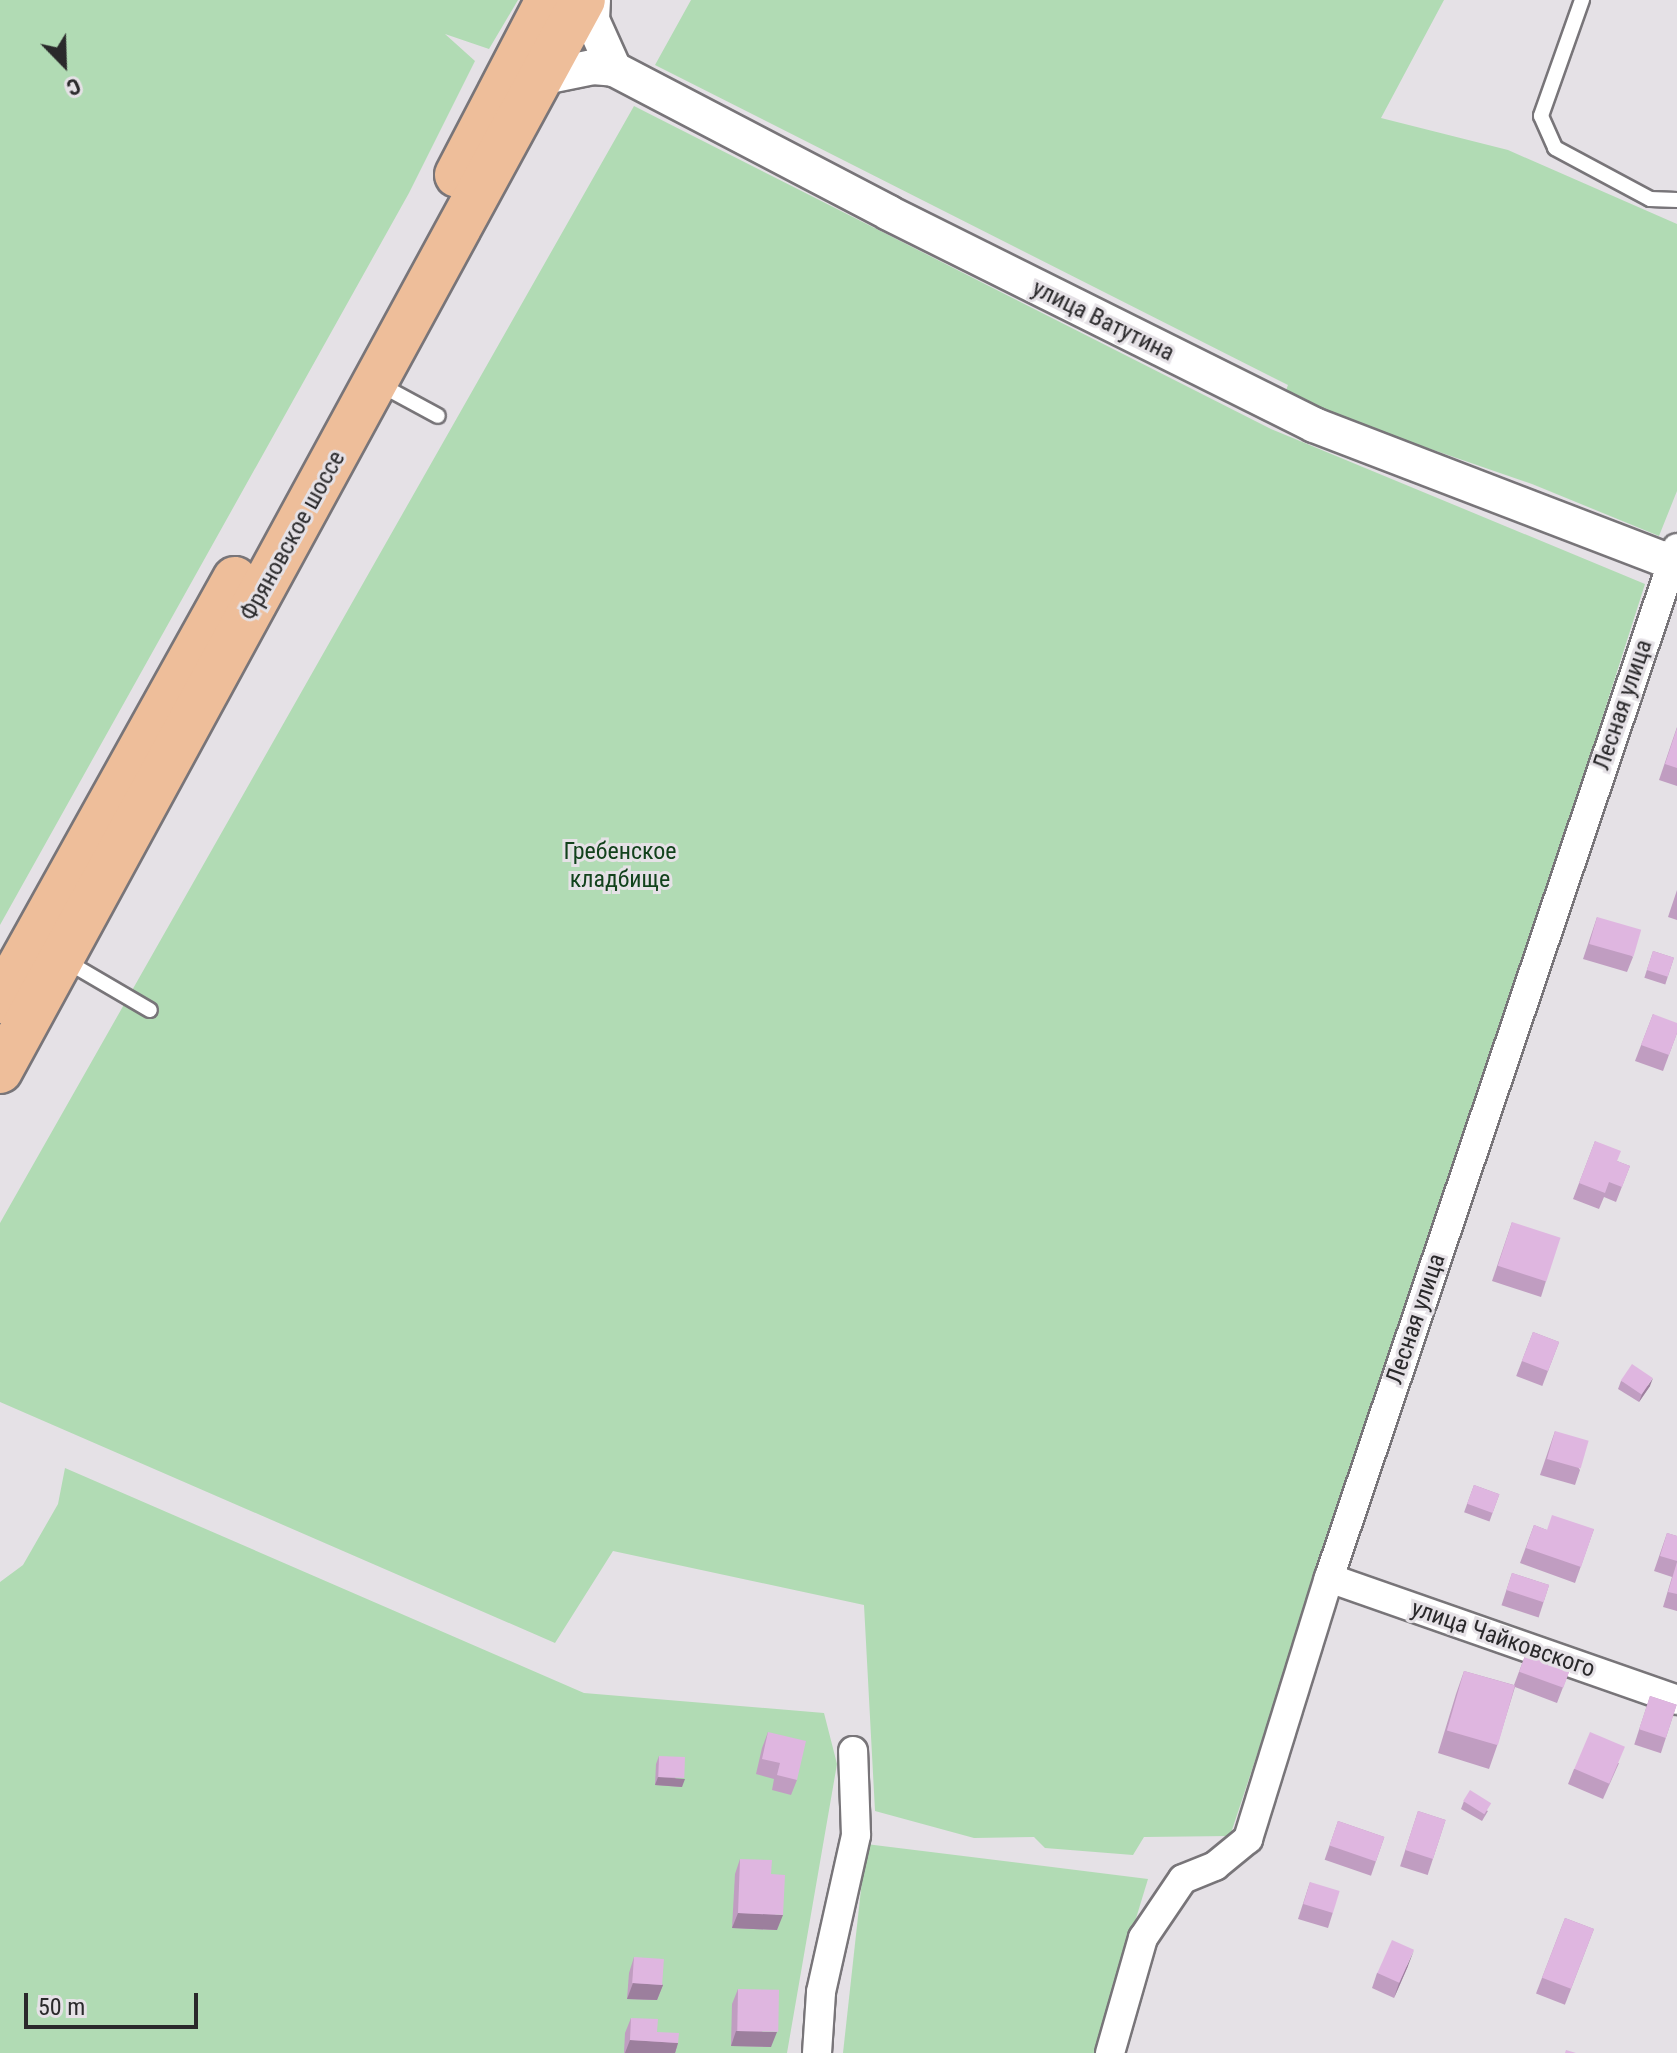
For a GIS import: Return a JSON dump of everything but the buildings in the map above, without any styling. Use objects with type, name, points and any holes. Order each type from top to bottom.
[{"type":"main road","name":"Фряновское шоссе","points":[[0,1001],[421,245],[548,0]]},
{"type":"main road","name":"Фряновское шоссе","points":[[0,1071],[544,77],[583,0]]},
{"type":"street","points":[[544,77],[593,67],[614,69],[592,20],[593,0]]},
{"type":"street","name":"улица Ватутина","points":[[614,69],[1041,292],[1314,425],[1675,558]]},
{"type":"street","name":"Лесная улица","points":[[1110,2053],[1143,1938],[1183,1879],[1215,1866],[1248,1839],[1329,1578],[1675,558]]},
{"type":"street","name":"улица Чайковского","points":[[1329,1578],[1677,1700]]},
{"type":"street","points":[[817,2053],[821,1992],[856,1835],[853,1751]]},
{"type":"lane","points":[[1582,0],[1541,116],[1555,148],[1650,199],[1677,200]]},
{"type":"lane","points":[[377,383],[438,416]]},
{"type":"lane","points":[[62,959],[150,1010]]},
{"type":"green space","points":[[0,0],[518,0],[489,49],[445,34],[475,61],[409,193],[0,925]]},
{"type":"green space","points":[[691,0],[1444,0],[1381,118],[1508,150],[1677,224],[1677,491],[1659,536],[1532,484],[1283,398],[1288,385],[655,65]]},
{"type":"green space","name":"Гребенское кладбище","points":[[634,106],[1271,429],[1645,584],[1470,1132],[1464,1131],[1230,1836],[1144,1837],[1133,1855],[1045,1848],[1034,1837],[974,1838],[875,1811],[864,1605],[613,1551],[555,1643],[0,1402],[0,1223]]},
{"type":"green space","points":[[65,1468],[584,1693],[824,1713],[837,1764],[787,2053],[0,2053],[0,1582],[23,1565],[58,1504]]},
{"type":"green space","points":[[866,1844],[1148,1879],[1095,2053],[843,2053]]}]
